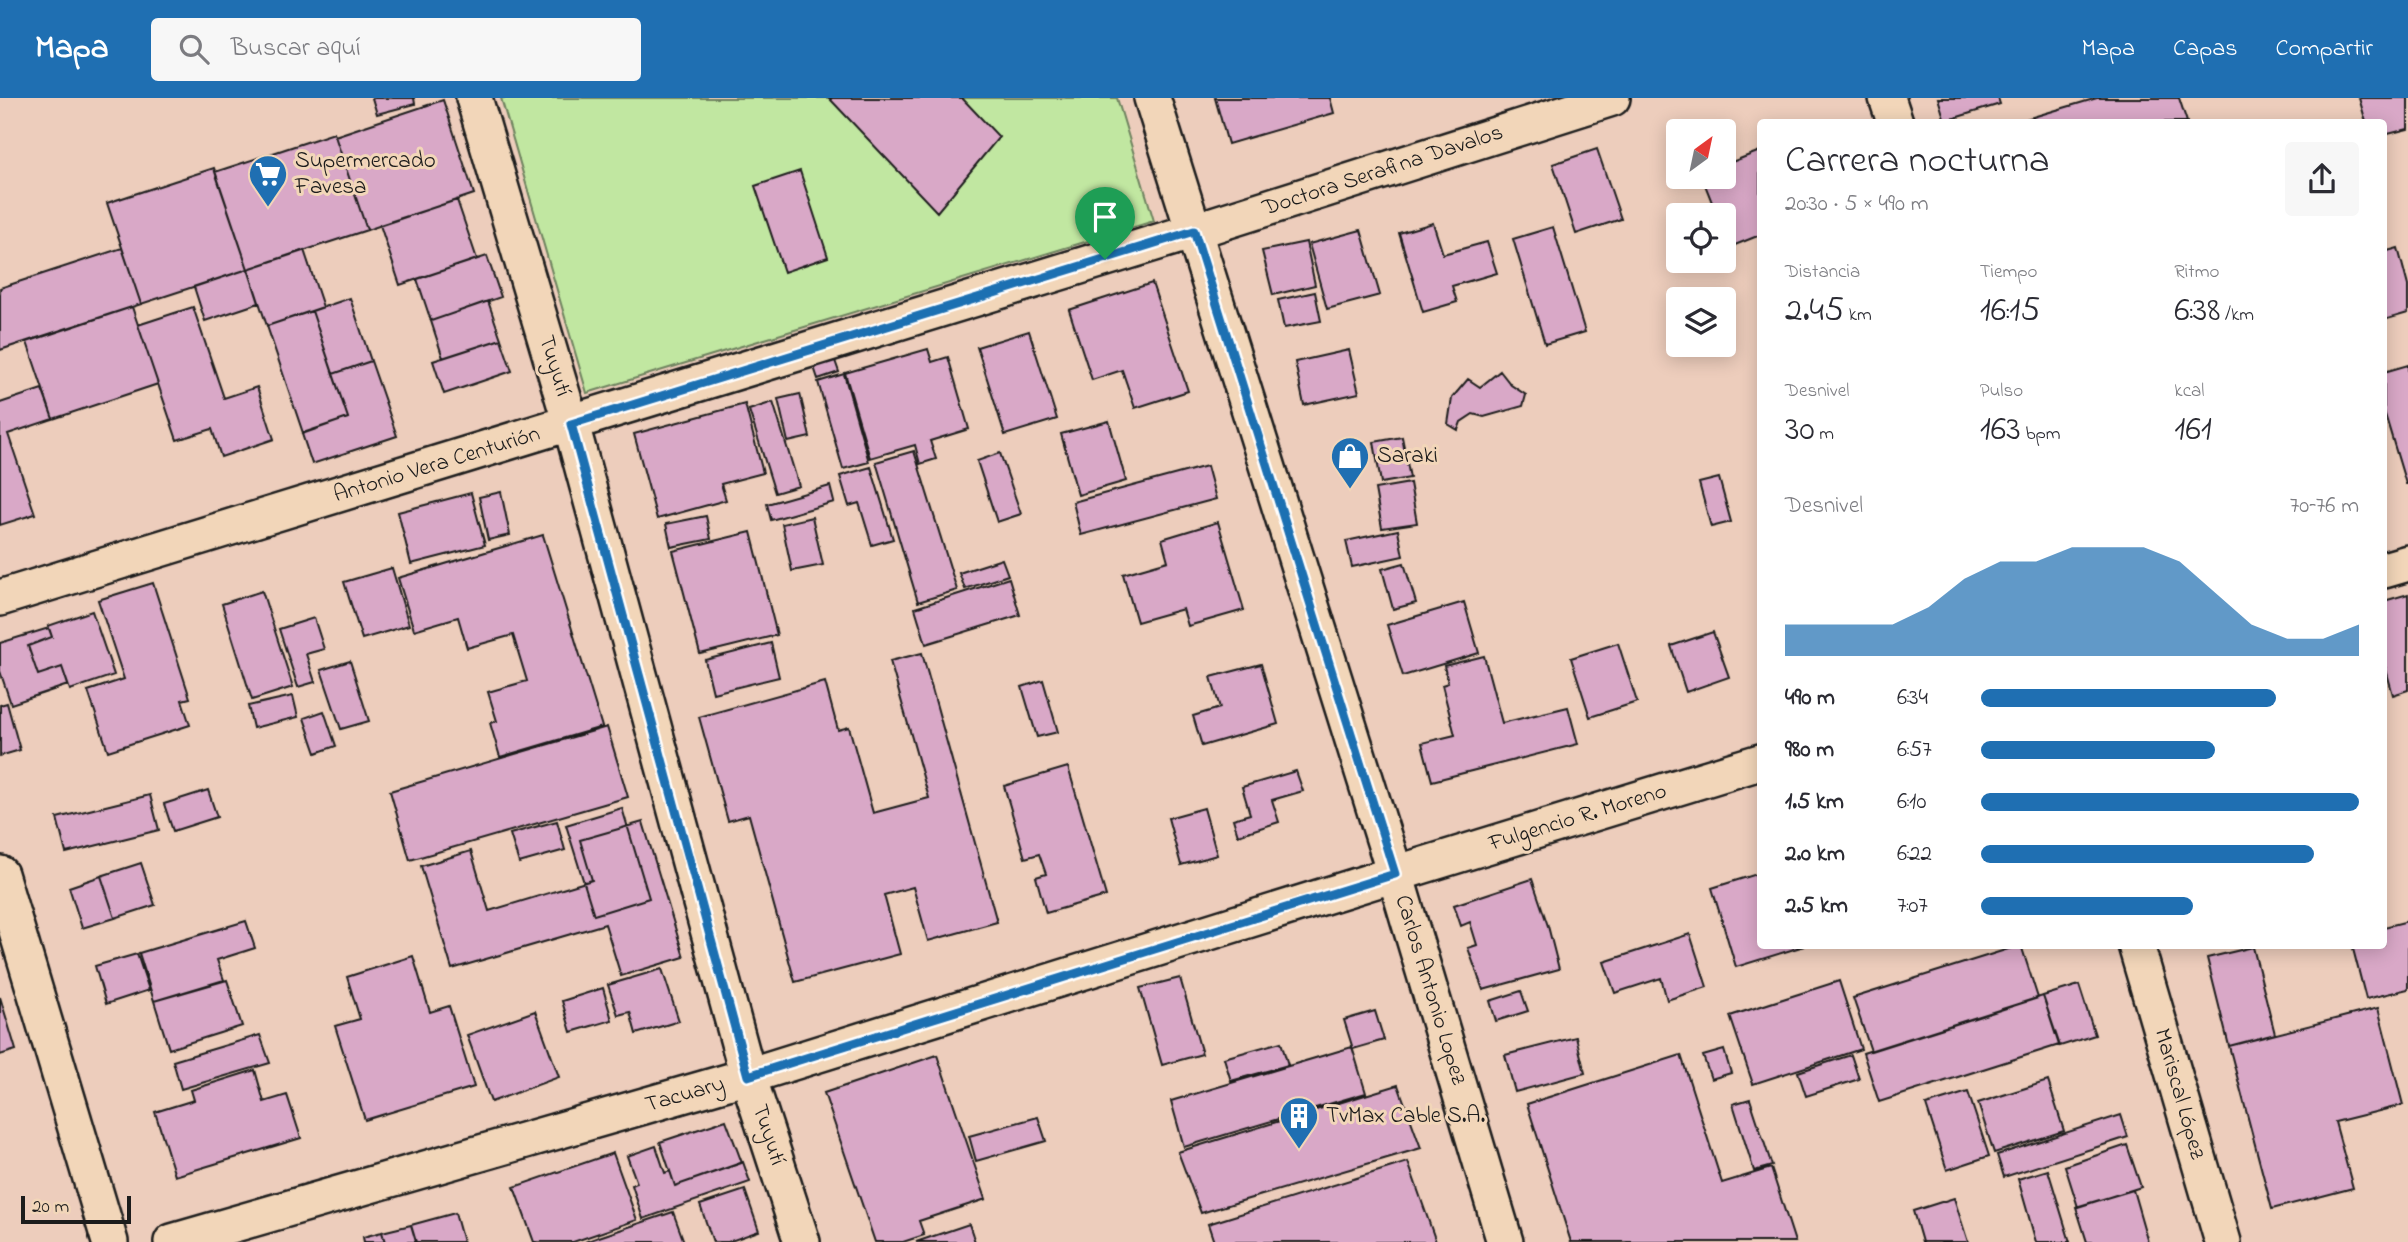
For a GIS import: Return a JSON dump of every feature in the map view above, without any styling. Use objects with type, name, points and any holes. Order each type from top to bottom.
[{"type":"street","name":"Tuyutí","points":[[474,98],[571,424],[748,1076],[802,1242]]},
{"type":"street","name":"Carlos Antonio Lopez","points":[[1152,98],[1395,874],[1505,1242]]},
{"type":"street","name":"Doctora Serafina Davalos","points":[[1194,231],[1612,98]]},
{"type":"street","points":[[1887,98],[1894,119]]},
{"type":"street","name":"Antonio Vera Centurión","points":[[0,598],[1194,231]]},
{"type":"street","points":[[2387,569],[2408,563]]},
{"type":"street","name":"Fulgencio R. Moreno","points":[[1395,874],[1757,763]]},
{"type":"street","points":[[0,874],[110,1242]]},
{"type":"street","name":"Tacuary","points":[[172,1242],[748,1076],[1395,874]]},
{"type":"street","name":"Mariscal López","points":[[2137,949],[2223,1242]]},
{"type":"green space","points":[[501,98],[1117,98],[1154,221],[587,393]]},
{"type":"building","points":[[372,98],[414,98],[415,104],[377,114]]},
{"type":"building","points":[[829,98],[962,98],[999,137],[937,212]]},
{"type":"building","points":[[1215,98],[1330,98],[1334,113],[1228,144]]},
{"type":"building","points":[[1938,98],[1998,98],[2000,104],[1951,119],[1944,119]]},
{"type":"building","points":[[2097,98],[2179,98],[2186,119],[2026,119]]},
{"type":"building","points":[[2359,98],[2408,98],[2408,129],[2387,134],[2387,119],[2365,119]]},
{"type":"building","points":[[443,100],[474,194],[367,230],[335,136]]},
{"type":"building","points":[[334,133],[367,230],[248,269],[215,172]]},
{"type":"building","points":[[1597,149],[1621,219],[1576,234],[1553,164]]},
{"type":"building","points":[[1757,152],[1757,236],[1736,245],[1736,203],[1712,203],[1707,189],[1736,189],[1736,160]]},
{"type":"building","points":[[214,168],[248,269],[141,304],[107,203]]},
{"type":"building","points":[[800,171],[828,257],[784,272],[755,186]]},
{"type":"building","points":[[457,200],[477,259],[400,285],[380,225]]},
{"type":"building","points":[[1433,223],[1443,254],[1487,242],[1497,273],[1452,286],[1457,302],[1423,312],[1399,233]]},
{"type":"building","points":[[1553,227],[1585,332],[1545,344],[1513,239]]},
{"type":"building","points":[[1361,230],[1380,295],[1327,309],[1309,244]]},
{"type":"building","points":[[1306,242],[1315,285],[1273,295],[1262,251]]},
{"type":"building","points":[[122,248],[141,304],[0,350],[0,288]]},
{"type":"building","points":[[2398,248],[2408,286],[2408,313],[2387,319],[2387,251]]},
{"type":"building","points":[[304,250],[323,307],[267,326],[248,269]]},
{"type":"building","points":[[487,256],[501,297],[431,321],[417,279]]},
{"type":"building","points":[[248,269],[259,303],[205,321],[194,287]]},
{"type":"building","points":[[1152,283],[1188,391],[1135,408],[1122,370],[1092,380],[1069,310]]},
{"type":"building","points":[[1315,292],[1321,321],[1284,328],[1278,300]]},
{"type":"building","points":[[350,298],[371,361],[333,374],[312,311]]},
{"type":"building","points":[[488,301],[501,339],[443,358],[431,321]]},
{"type":"building","points":[[132,307],[158,384],[53,419],[27,342]]},
{"type":"building","points":[[193,307],[224,398],[257,387],[274,439],[221,457],[212,429],[177,440],[138,325]]},
{"type":"building","points":[[312,311],[348,418],[303,433],[267,326]]},
{"type":"building","points":[[1029,331],[1057,419],[1005,435],[977,347]]},
{"type":"building","points":[[501,339],[512,371],[444,394],[433,361]]},
{"type":"building","points":[[928,349],[932,362],[948,357],[969,429],[930,441],[936,459],[920,464],[915,445],[870,458],[845,373]]},
{"type":"building","points":[[1349,350],[1359,393],[1304,405],[1295,362]]},
{"type":"building","points":[[833,355],[839,372],[818,379],[812,361]]},
{"type":"building","points":[[371,361],[397,436],[312,464],[302,434],[348,418],[333,374]]},
{"type":"building","points":[[2408,365],[2408,484],[2387,421],[2387,371]]},
{"type":"building","points":[[1500,371],[1511,385],[1526,395],[1523,406],[1484,417],[1473,414],[1461,422],[1458,430],[1448,424],[1452,398],[1468,379],[1480,387]]},
{"type":"building","points":[[844,374],[869,462],[843,469],[818,382]]},
{"type":"building","points":[[42,389],[53,419],[8,434],[35,514],[0,525],[0,403]]},
{"type":"building","points":[[800,394],[810,437],[788,442],[778,399]]},
{"type":"building","points":[[773,402],[799,486],[775,493],[749,410]]},
{"type":"building","points":[[745,404],[763,473],[721,484],[726,500],[657,519],[634,434]]},
{"type":"building","points":[[1109,421],[1126,481],[1078,495],[1061,434]]},
{"type":"building","points":[[1402,437],[1410,478],[1381,483],[1374,442]]},
{"type":"building","points":[[914,451],[957,590],[918,602],[876,462]]},
{"type":"building","points":[[1000,453],[1021,514],[997,522],[977,461]]},
{"type":"building","points":[[1207,466],[1216,499],[1081,535],[1073,502]]},
{"type":"building","points":[[871,467],[893,539],[872,545],[859,503],[849,506],[840,476]]},
{"type":"building","points":[[1719,478],[1731,522],[1711,527],[1699,483]]},
{"type":"building","points":[[1410,483],[1417,523],[1382,528],[1375,489]]},
{"type":"building","points":[[830,486],[834,502],[771,520],[767,504]]},
{"type":"building","points":[[501,492],[510,535],[488,540],[479,497]]},
{"type":"building","points":[[471,493],[485,545],[411,564],[398,512]]},
{"type":"building","points":[[706,516],[711,539],[671,547],[666,524]]},
{"type":"building","points":[[812,517],[823,565],[792,571],[782,524]]},
{"type":"building","points":[[1218,522],[1244,610],[1188,626],[1183,609],[1137,622],[1123,574],[1168,561],[1162,539]]},
{"type":"building","points":[[1398,530],[1403,556],[1352,567],[1346,541]]},
{"type":"building","points":[[751,532],[777,635],[700,654],[673,551]]},
{"type":"building","points":[[543,535],[602,727],[500,757],[490,723],[497,721],[488,692],[527,681],[513,635],[467,648],[458,617],[414,630],[398,578]]},
{"type":"building","points":[[1002,559],[1008,575],[965,589],[959,573]]},
{"type":"building","points":[[1404,563],[1416,603],[1393,609],[1382,569]]},
{"type":"building","points":[[392,568],[409,625],[362,639],[344,582]]},
{"type":"building","points":[[1009,578],[1020,615],[926,644],[915,608]]},
{"type":"building","points":[[153,583],[190,698],[182,700],[190,725],[108,751],[88,691],[124,679],[98,600]]},
{"type":"building","points":[[262,591],[293,687],[252,700],[222,604]]},
{"type":"building","points":[[2408,594],[2408,690],[2393,695],[2387,673],[2387,600]]},
{"type":"building","points":[[1464,602],[1479,653],[1403,676],[1387,625]]},
{"type":"building","points":[[92,611],[114,675],[70,690],[62,667],[38,675],[28,646],[52,637],[48,626]]},
{"type":"building","points":[[314,618],[324,649],[306,654],[315,682],[298,687],[279,629]]},
{"type":"building","points":[[49,628],[52,637],[28,646],[38,675],[62,667],[68,685],[11,704],[0,671],[0,643]]},
{"type":"building","points":[[1713,632],[1729,677],[1686,692],[1671,646]]},
{"type":"building","points":[[771,643],[779,677],[713,693],[705,660]]},
{"type":"building","points":[[1618,643],[1637,702],[1590,717],[1571,658]]},
{"type":"building","points":[[922,653],[997,922],[928,941],[913,887],[884,895],[900,954],[795,982],[749,815],[728,821],[699,717],[825,682],[838,730],[849,727],[873,813],[929,798],[890,661]]},
{"type":"building","points":[[1484,656],[1502,723],[1568,707],[1578,744],[1432,781],[1422,743],[1455,735],[1442,685],[1448,683],[1444,666]]},
{"type":"building","points":[[350,661],[369,721],[341,729],[321,670]]},
{"type":"building","points":[[1261,664],[1278,724],[1202,746],[1193,716],[1220,708],[1211,677]]},
{"type":"building","points":[[1043,680],[1058,732],[1037,737],[1022,687]]},
{"type":"building","points":[[293,696],[298,717],[253,728],[248,706]]},
{"type":"building","points":[[7,703],[20,750],[0,756],[0,705]]},
{"type":"building","points":[[324,711],[336,746],[316,753],[304,718]]},
{"type":"building","points":[[607,727],[628,797],[410,860],[390,791]]},
{"type":"building","points":[[1068,767],[1106,896],[1046,913],[1036,877],[1046,874],[1039,854],[1025,858],[1004,786]]},
{"type":"building","points":[[1296,771],[1303,791],[1272,800],[1279,822],[1238,835],[1233,819],[1250,814],[1242,787]]},
{"type":"building","points":[[208,790],[217,817],[173,831],[164,804]]},
{"type":"building","points":[[150,795],[159,830],[66,853],[57,818]]},
{"type":"building","points":[[622,808],[649,898],[594,915],[566,825]]},
{"type":"building","points":[[1204,808],[1217,855],[1181,865],[1168,818]]},
{"type":"building","points":[[557,821],[565,850],[519,863],[510,834]]},
{"type":"building","points":[[643,822],[684,957],[621,976],[605,924],[452,969],[421,866],[471,851],[489,911],[592,880],[580,840]]},
{"type":"building","points":[[141,863],[155,905],[115,918],[101,876]]},
{"type":"building","points":[[1757,874],[1757,949],[1794,949],[1736,967],[1712,888]]},
{"type":"building","points":[[101,876],[115,918],[82,928],[69,887]]},
{"type":"building","points":[[1532,879],[1559,969],[1483,990],[1468,948],[1477,945],[1470,922],[1461,926],[1454,905]]},
{"type":"building","points":[[246,921],[255,948],[217,960],[224,980],[154,1001],[139,953]]},
{"type":"building","points":[[2408,921],[2408,989],[2366,999],[2353,949],[2387,949],[2387,926]]},
{"type":"building","points":[[1690,934],[1707,987],[1667,1000],[1661,978],[1615,993],[1604,962]]},
{"type":"building","points":[[2008,949],[2022,949],[2038,998],[1871,1051],[1853,998]]},
{"type":"building","points":[[2254,949],[2275,1034],[2229,1046],[2207,958]]},
{"type":"building","points":[[137,954],[149,990],[106,1004],[95,966]]},
{"type":"building","points":[[413,956],[430,1012],[449,1006],[474,1087],[365,1120],[335,1026],[360,1019],[347,977]]},
{"type":"building","points":[[662,969],[679,1021],[636,1034],[630,1012],[618,1015],[608,985]]},
{"type":"building","points":[[1180,978],[1202,1054],[1162,1065],[1140,988]]},
{"type":"building","points":[[227,980],[242,1026],[169,1049],[154,1001]]},
{"type":"building","points":[[1839,981],[1861,1049],[1753,1084],[1730,1016]]},
{"type":"building","points":[[2079,985],[2095,1035],[2060,1046],[2043,996]]},
{"type":"building","points":[[603,988],[612,1020],[571,1032],[562,1001]]},
{"type":"building","points":[[1521,991],[1528,1011],[1496,1021],[1490,1001]]},
{"type":"building","points":[[2043,996],[2059,1045],[1879,1102],[1863,1053]]},
{"type":"building","points":[[0,997],[16,1050],[0,1055]]},
{"type":"building","points":[[2378,1008],[2403,1105],[2335,1122],[2353,1188],[2272,1209],[2229,1046]]},
{"type":"building","points":[[535,1011],[559,1077],[491,1102],[467,1035]]},
{"type":"building","points":[[1375,1011],[1384,1040],[1353,1049],[1344,1020]]},
{"type":"building","points":[[260,1035],[270,1063],[181,1089],[173,1061]]},
{"type":"building","points":[[1576,1037],[1585,1073],[1515,1092],[1505,1055]]},
{"type":"building","points":[[1281,1042],[1288,1065],[1231,1081],[1224,1058]]},
{"type":"building","points":[[1352,1047],[1366,1093],[1184,1147],[1171,1101]]},
{"type":"building","points":[[1724,1050],[1731,1073],[1711,1079],[1703,1056]]},
{"type":"building","points":[[937,1055],[986,1199],[919,1221],[924,1235],[903,1242],[875,1242],[824,1093]]},
{"type":"building","points":[[1681,1055],[1722,1183],[1771,1168],[1795,1242],[1571,1242],[1527,1104]]},
{"type":"building","points":[[1851,1055],[1859,1079],[1806,1096],[1798,1072]]},
{"type":"building","points":[[255,1070],[264,1102],[287,1095],[301,1138],[175,1176],[155,1112],[194,1100],[191,1090]]},
{"type":"building","points":[[2048,1081],[2064,1131],[1994,1153],[1978,1103]]},
{"type":"building","name":"TvMax Cable S.A.","points":[[1398,1085],[1421,1148],[1201,1213],[1178,1152]]},
{"type":"building","points":[[1968,1092],[1989,1156],[1947,1170],[1926,1105]]},
{"type":"building","points":[[1750,1099],[1772,1166],[1754,1171],[1733,1104]]},
{"type":"building","points":[[2121,1115],[2128,1137],[2004,1177],[1997,1155]]},
{"type":"building","points":[[1038,1117],[1046,1141],[976,1161],[969,1136]]},
{"type":"building","points":[[726,1120],[742,1163],[675,1186],[660,1142]]},
{"type":"building","points":[[2127,1145],[2141,1187],[2078,1207],[2065,1166]]},
{"type":"building","points":[[656,1146],[665,1173],[670,1171],[675,1186],[743,1162],[750,1182],[643,1219],[632,1185],[637,1183],[627,1156]]},
{"type":"building","points":[[613,1153],[637,1220],[573,1242],[534,1242],[514,1187]]},
{"type":"building","points":[[1408,1162],[1436,1242],[1214,1242],[1208,1224]]},
{"type":"building","points":[[2048,1170],[2070,1242],[2036,1242],[2018,1179]]},
{"type":"building","points":[[745,1190],[759,1231],[728,1242],[713,1242],[700,1205]]},
{"type":"building","points":[[2133,1190],[2148,1242],[2087,1242],[2076,1207]]},
{"type":"building","points":[[1954,1198],[1968,1242],[1922,1242],[1913,1211]]},
{"type":"building","points":[[673,1212],[684,1242],[585,1242],[596,1238]]},
{"type":"building","points":[[455,1213],[463,1242],[416,1242],[411,1225]]},
{"type":"building","points":[[969,1224],[975,1242],[916,1242]]},
{"type":"building","points":[[411,1225],[416,1242],[385,1242],[382,1232]]},
{"type":"building","points":[[382,1232],[385,1242],[364,1242],[363,1237]]},
{"type":"place","name":"Supermercado Favesa","points":[[268,208]]},
{"type":"place","name":"Saraki","points":[[1350,490]]},
{"type":"place","name":"TvMax Cable S.A.","points":[[1299,1150]]},
{"type":"route","points":[[1194,231],[1395,874],[748,1076],[571,424],[1105,259],[1194,231]]}]
